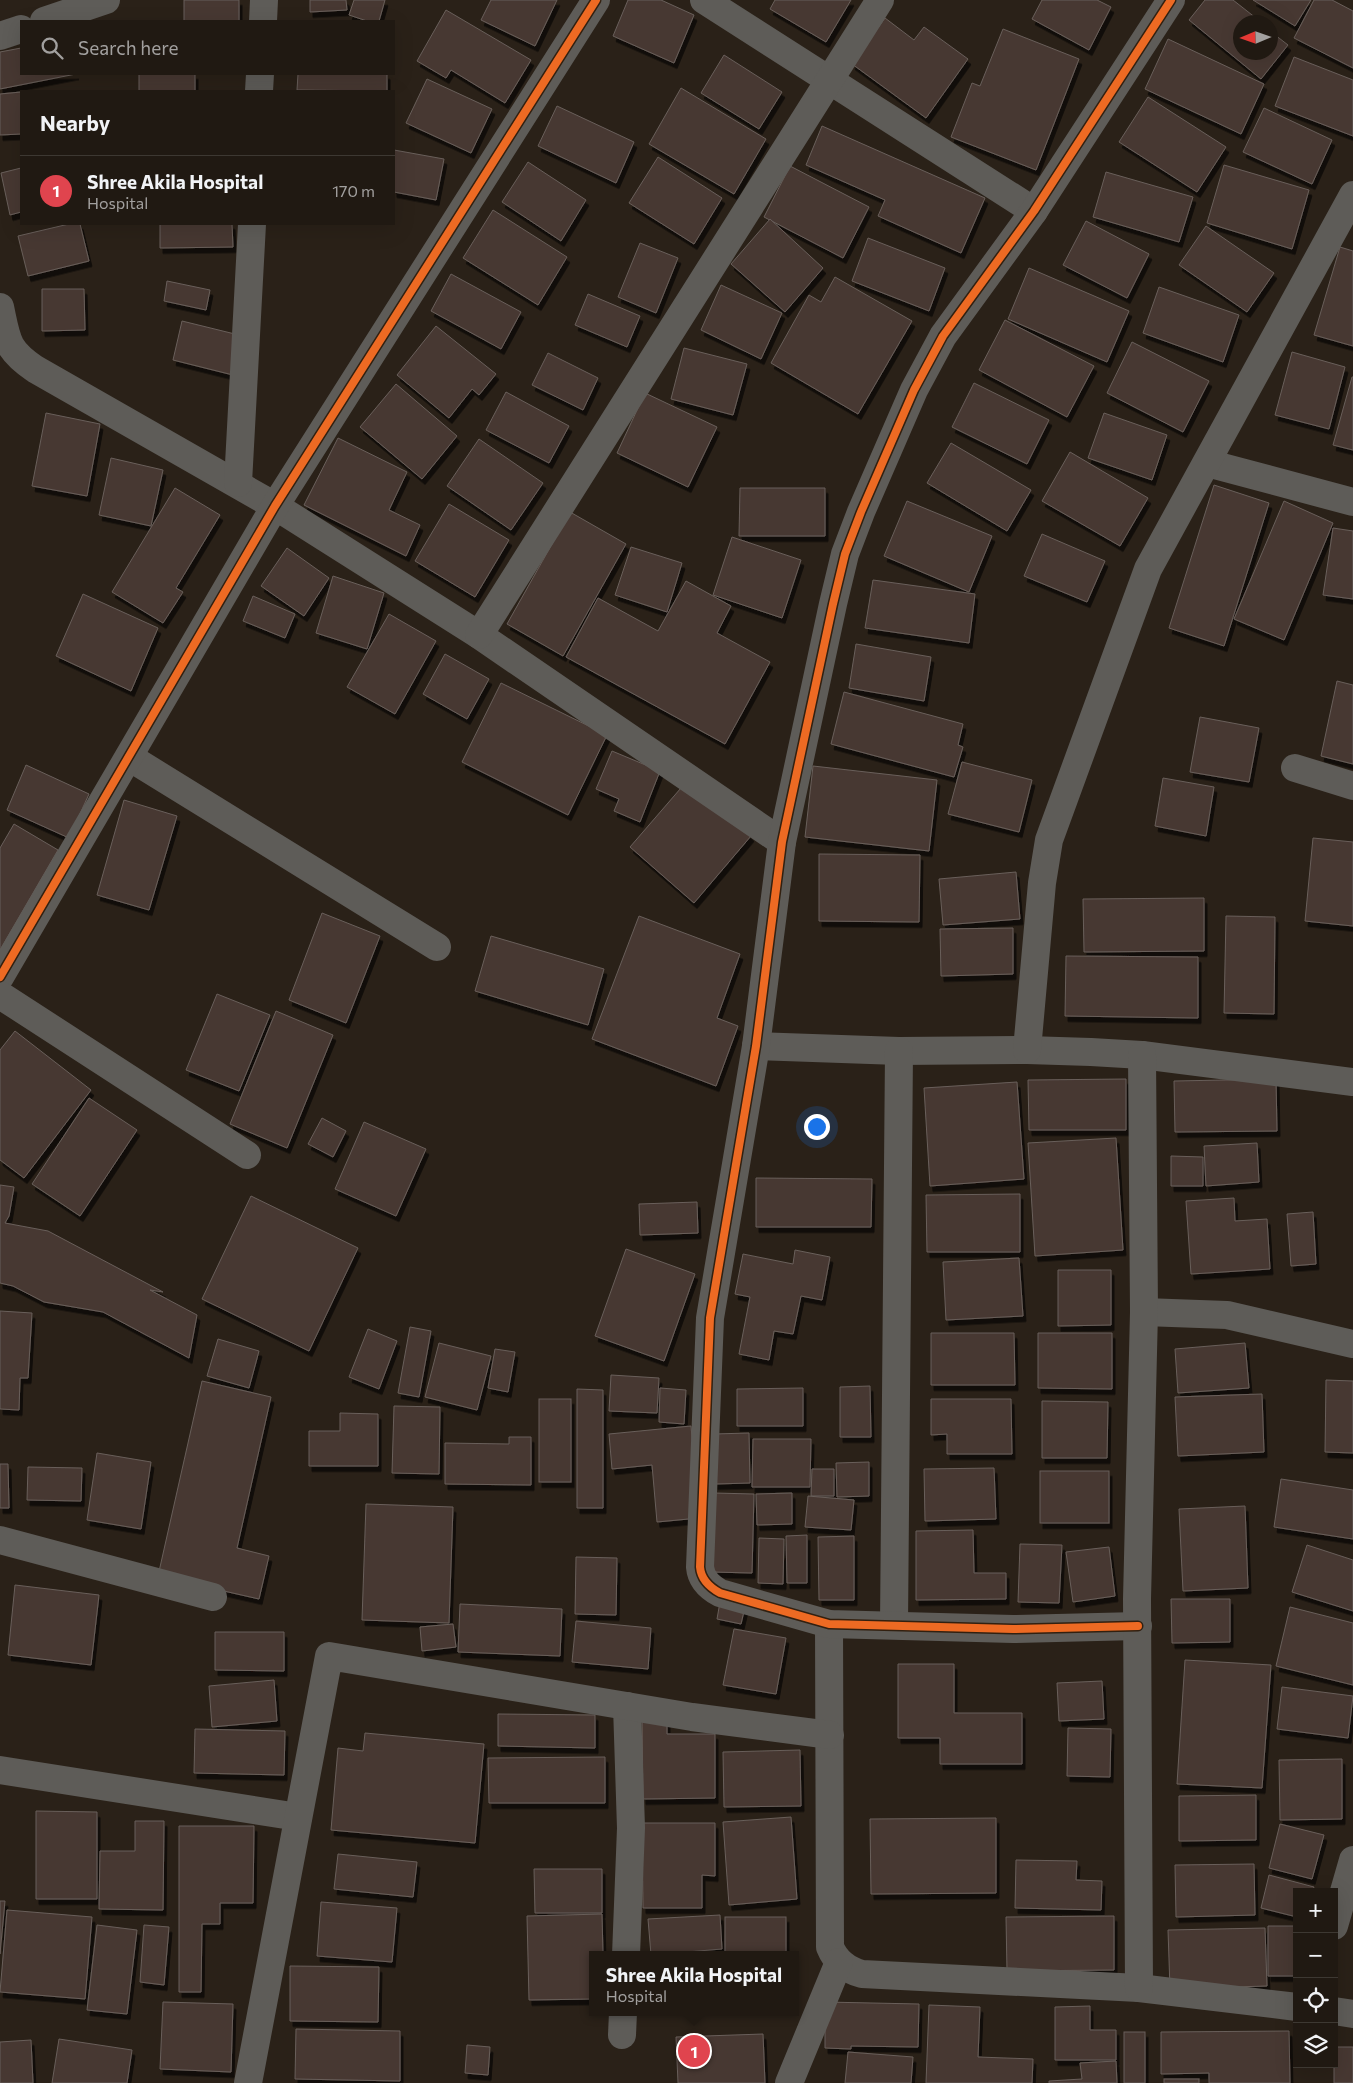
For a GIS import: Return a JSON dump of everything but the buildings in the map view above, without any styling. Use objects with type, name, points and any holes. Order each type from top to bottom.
[{"type":"street","points":[[47,20],[106,0]]},
{"type":"street","points":[[263,20],[264,0]]},
{"type":"street","points":[[0,977],[275,506],[596,0]]},
{"type":"street","points":[[704,0],[1034,211]]},
{"type":"street","points":[[479,635],[880,0]]},
{"type":"street","points":[[1138,1626],[1013,1629],[829,1624],[720,1593],[712,1588],[701,1576],[710,1318],[756,1046],[782,842],[833,604],[846,554],[861,512],[928,363],[943,336],[1034,211],[1171,0]]},
{"type":"street","points":[[0,36],[20,29]]},
{"type":"street","points":[[259,90],[260,75]]},
{"type":"street","points":[[1027,1050],[1042,883],[1049,840],[1148,570],[1207,463],[1344,230],[1353,194]]},
{"type":"street","points":[[238,483],[252,225]]},
{"type":"street","points":[[0,307],[9,346],[18,358],[34,369],[238,483],[479,635],[782,842]]},
{"type":"street","points":[[1207,463],[1353,502]]},
{"type":"street","points":[[128,757],[438,947]]},
{"type":"street","points":[[1295,768],[1353,786]]},
{"type":"street","points":[[0,995],[247,1155]]},
{"type":"street","points":[[756,1046],[899,1051],[1027,1050],[1142,1055],[1353,1082]]},
{"type":"street","points":[[894,1625],[899,1051]]},
{"type":"street","points":[[1139,1988],[1137,1599],[1144,1312],[1142,1055]]},
{"type":"street","points":[[1144,1312],[1227,1315],[1353,1344]]},
{"type":"street","points":[[0,1540],[213,1597]]},
{"type":"street","points":[[829,1624],[830,1947],[839,1962],[848,1969],[862,1974],[1139,1988],[1293,2006]]},
{"type":"street","points":[[248,2083],[329,1656],[627,1706],[830,1735]]},
{"type":"street","points":[[626,1951],[631,1828],[627,1706]]},
{"type":"street","points":[[0,1770],[298,1817]]},
{"type":"street","points":[[1338,1912],[1353,1860]]},
{"type":"street","points":[[789,2083],[839,1962]]},
{"type":"street","points":[[1338,2012],[1353,2014]]},
{"type":"cycle path","points":[[0,977],[275,506],[596,0]]},
{"type":"cycle path","points":[[1138,1626],[1013,1629],[829,1624],[720,1593],[706,1582],[700,1567],[710,1318],[756,1046],[782,842],[845,554],[861,512],[914,390],[943,336],[1034,211],[1171,0]]},
{"type":"place","name":"Shree Akila Hospital","points":[[694,2051]]}]
